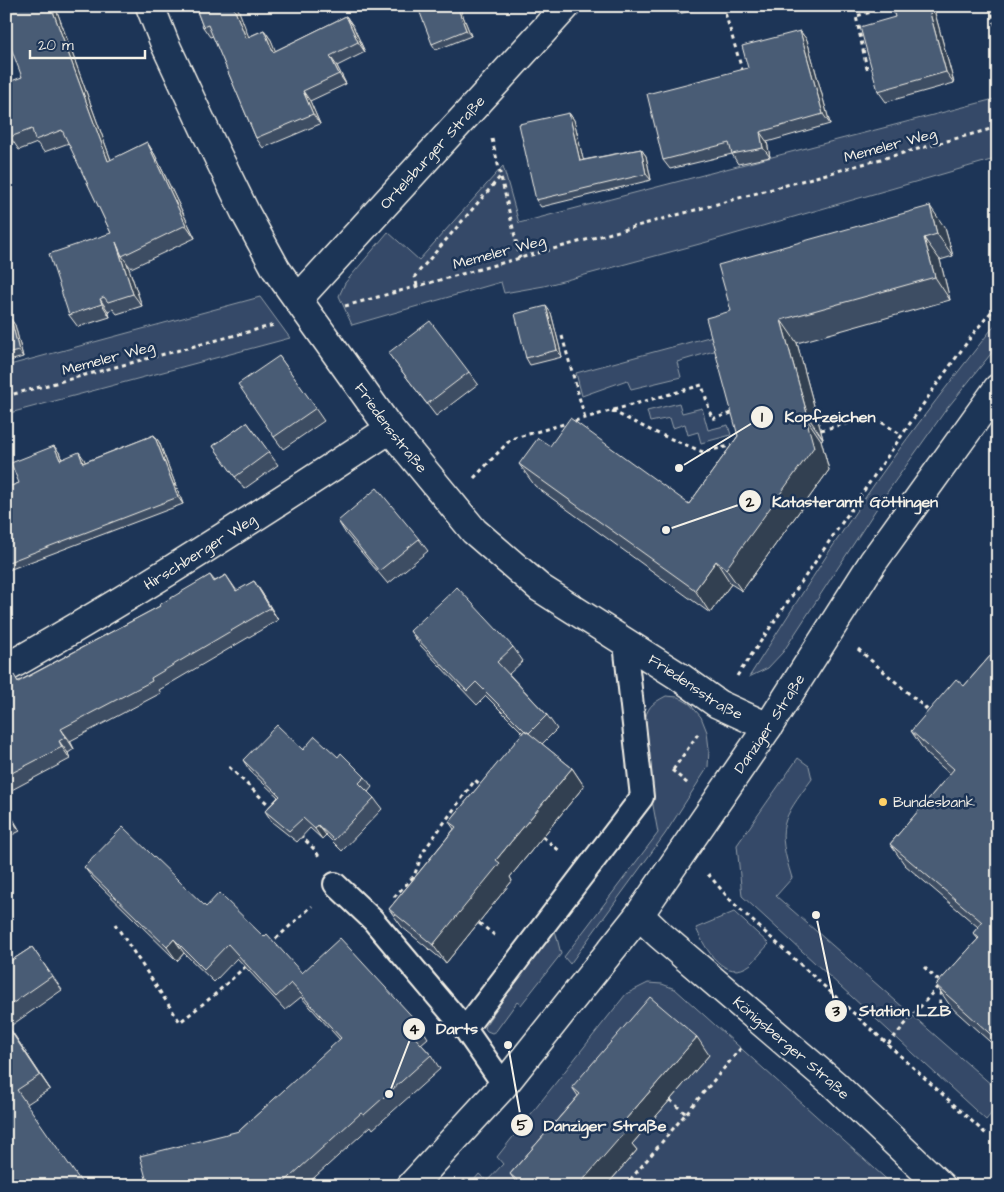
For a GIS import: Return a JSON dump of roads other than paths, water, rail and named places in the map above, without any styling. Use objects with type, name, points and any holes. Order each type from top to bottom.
[{"type":"street","name":"Friedensstraße","points":[[150,6],[165,44],[206,132],[246,214],[276,269],[390,429],[474,531],[540,588],[680,677],[718,704],[768,727]]},
{"type":"street","name":"Ortelsburger Straße","points":[[304,307],[482,100],[566,6]]},
{"type":"street","name":"Danziger Straße","points":[[410,1186],[440,1156],[504,1085],[639,915],[768,727],[873,562],[998,388]]},
{"type":"street","name":"Hirschberger Weg","points":[[6,668],[232,532],[390,429]]},
{"type":"street","name":"Königsberger Straße","points":[[639,915],[834,1084],[941,1186]]},
{"type":"lane","points":[[466,1029],[642,797],[625,643]]},
{"type":"lane","points":[[335,884],[373,920],[466,1029],[504,1085]]},
{"type":"place","name":"Kopfzeichen","points":[[679,468]]},
{"type":"place","name":"Katasteramt Göttingen","points":[[666,530]]},
{"type":"place","name":"Bundesbank","points":[[883,802]]},
{"type":"place","name":"Station LZB","points":[[816,915]]},
{"type":"place","name":"Danziger Straße","points":[[508,1045]]},
{"type":"place","name":"Darts","points":[[389,1094]]}]
